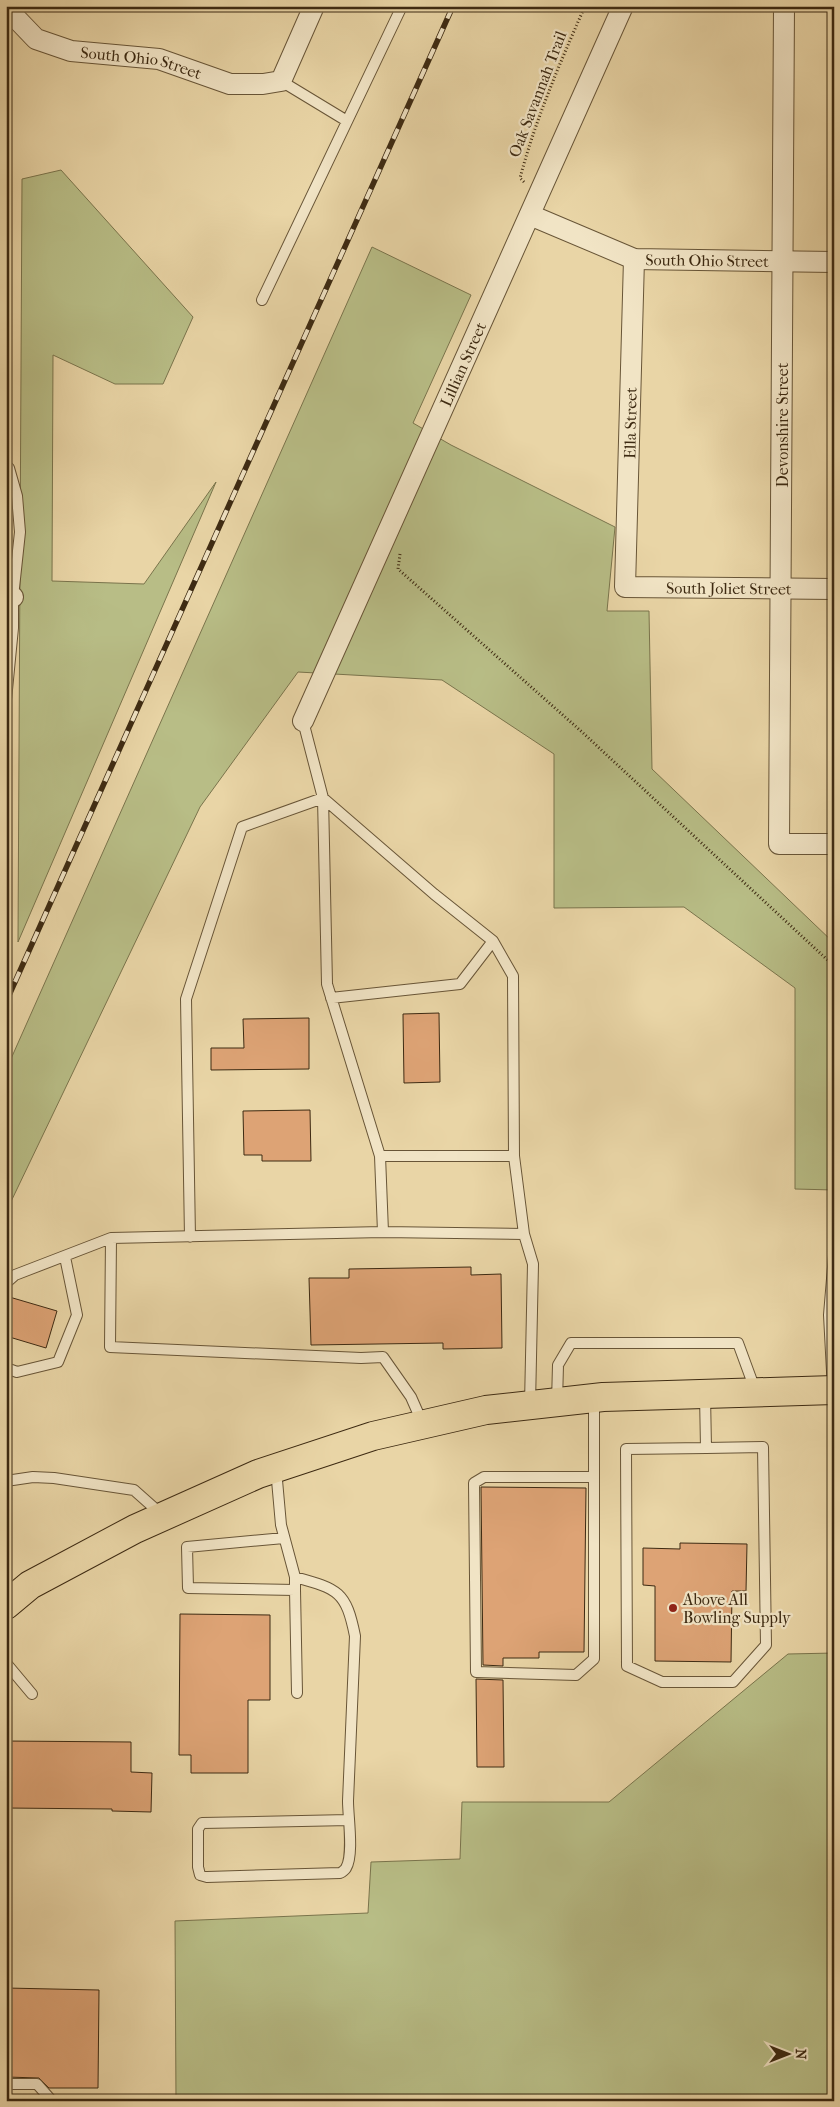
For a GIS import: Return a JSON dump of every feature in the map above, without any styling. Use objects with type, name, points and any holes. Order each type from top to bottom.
[{"type":"main road","points":[[6,1605],[30,1585],[135,1529],[258,1474],[373,1436],[486,1410],[594,1398],[756,1393],[833,1396]]},
{"type":"street","points":[[281,81],[314,6]]},
{"type":"street","name":"Lillian Street","points":[[303,721],[623,6]]},
{"type":"street","name":"Devonshire Street","points":[[784,6],[784,262],[779,844],[834,844]]},
{"type":"street","name":"South Ohio Street","points":[[12,10],[36,39],[71,51],[159,59],[230,84],[263,84],[281,81]]},
{"type":"street","name":"South Ohio Street","points":[[530,215],[634,258],[834,262]]},
{"type":"street","name":"Ella Street","points":[[626,588],[634,258]]},
{"type":"street","name":"South Joliet Street","points":[[626,588],[834,589]]},
{"type":"lane","points":[[262,300],[402,6]]},
{"type":"lane","points":[[281,81],[347,121]]},
{"type":"lane","points":[[6,466],[9,468],[17,496],[20,532],[9,597],[13,628],[6,700]]},
{"type":"lane","points":[[303,721],[323,798],[327,984],[380,1156],[383,1232]]},
{"type":"lane","points":[[323,798],[434,894],[493,941],[513,976],[514,1156],[524,1234],[533,1264],[530,1405]]},
{"type":"lane","points":[[190,1237],[186,999],[242,827],[323,798]]},
{"type":"lane","points":[[331,998],[460,984],[493,941]]},
{"type":"lane","points":[[380,1156],[514,1156]]},
{"type":"lane","points":[[6,1283],[15,1275],[111,1238],[383,1232],[524,1234]]},
{"type":"lane","points":[[111,1238],[110,1348],[361,1358],[383,1357],[411,1396],[423,1424]]},
{"type":"lane","points":[[833,1396],[829,1315],[834,1255]]},
{"type":"lane","points":[[6,1368],[17,1372],[58,1362],[77,1315],[65,1257]]},
{"type":"lane","points":[[557,1402],[558,1365],[571,1344],[738,1344],[756,1393]]},
{"type":"lane","points":[[705,1394],[706,1448]]},
{"type":"lane","points":[[593,1477],[484,1477],[474,1483],[476,1672],[576,1675],[594,1660],[594,1398]]},
{"type":"lane","points":[[763,1447],[766,1645],[733,1682],[662,1682],[627,1666],[626,1449],[706,1448],[763,1447]]},
{"type":"lane","points":[[276,1468],[281,1525],[295,1577],[297,1693]]},
{"type":"lane","points":[[6,1482],[33,1478],[54,1478],[134,1490],[164,1516]]},
{"type":"lane","points":[[284,1538],[187,1547],[188,1588],[296,1590]]},
{"type":"lane","points":[[295,1577],[327,1586],[339,1593],[350,1613],[355,1636],[349,1820],[350,1852],[346,1869],[340,1873],[207,1877],[200,1875],[198,1867],[198,1829],[202,1823],[349,1820]]},
{"type":"lane","points":[[6,1663],[32,1694]]},
{"type":"lane","points":[[6,2084],[37,2084],[52,2101]]},
{"type":"path","name":"Oak Savannah Trail","points":[[525,184],[520,178],[527,153],[550,85],[585,6]]},
{"type":"path","points":[[400,552],[398,569],[582,732],[834,966]]},
{"type":"green space","points":[[61,170],[193,317],[163,384],[115,384],[53,355],[52,581],[144,584],[216,482],[18,942],[22,179]]},
{"type":"green space","points":[[372,247],[471,295],[413,423],[451,445],[615,527],[607,611],[649,611],[652,769],[834,943],[834,1190],[795,1189],[795,988],[684,907],[554,908],[554,754],[442,680],[298,672],[200,807],[6,1212],[6,1070]]},
{"type":"green space","points":[[834,1653],[834,2101],[176,2101],[175,1921],[368,1913],[371,1862],[460,1859],[462,1802],[609,1802],[788,1654]]},
{"type":"building","points":[[439,1013],[440,1082],[404,1083],[403,1014]]},
{"type":"building","points":[[309,1018],[309,1069],[211,1070],[211,1048],[244,1048],[243,1019]]},
{"type":"building","points":[[310,1110],[311,1161],[262,1161],[262,1155],[244,1155],[243,1111]]},
{"type":"building","points":[[471,1267],[471,1275],[501,1274],[502,1348],[443,1349],[443,1343],[311,1345],[309,1278],[349,1278],[349,1269]]},
{"type":"building","points":[[6,1296],[57,1311],[46,1348],[6,1336]]},
{"type":"building","points":[[481,1487],[586,1488],[584,1652],[539,1652],[539,1658],[503,1658],[503,1666],[483,1665]]},
{"type":"building","points":[[680,1543],[747,1544],[746,1591],[732,1591],[731,1662],[655,1661],[655,1586],[643,1585],[643,1548],[680,1549]]},
{"type":"building","points":[[180,1614],[270,1615],[270,1700],[248,1700],[248,1773],[191,1773],[191,1755],[179,1755]]},
{"type":"building","points":[[476,1679],[503,1680],[504,1767],[477,1767]]},
{"type":"building","points":[[6,1741],[131,1742],[131,1772],[152,1773],[151,1812],[112,1811],[112,1809],[6,1808]]},
{"type":"building","points":[[6,1988],[99,1990],[98,2088],[49,2088],[39,2078],[6,2077]]},
{"type":"railway","points":[[6,1002],[453,6]]},
{"type":"place","name":"Above All Bowling Supply","points":[[673,1608]]}]
